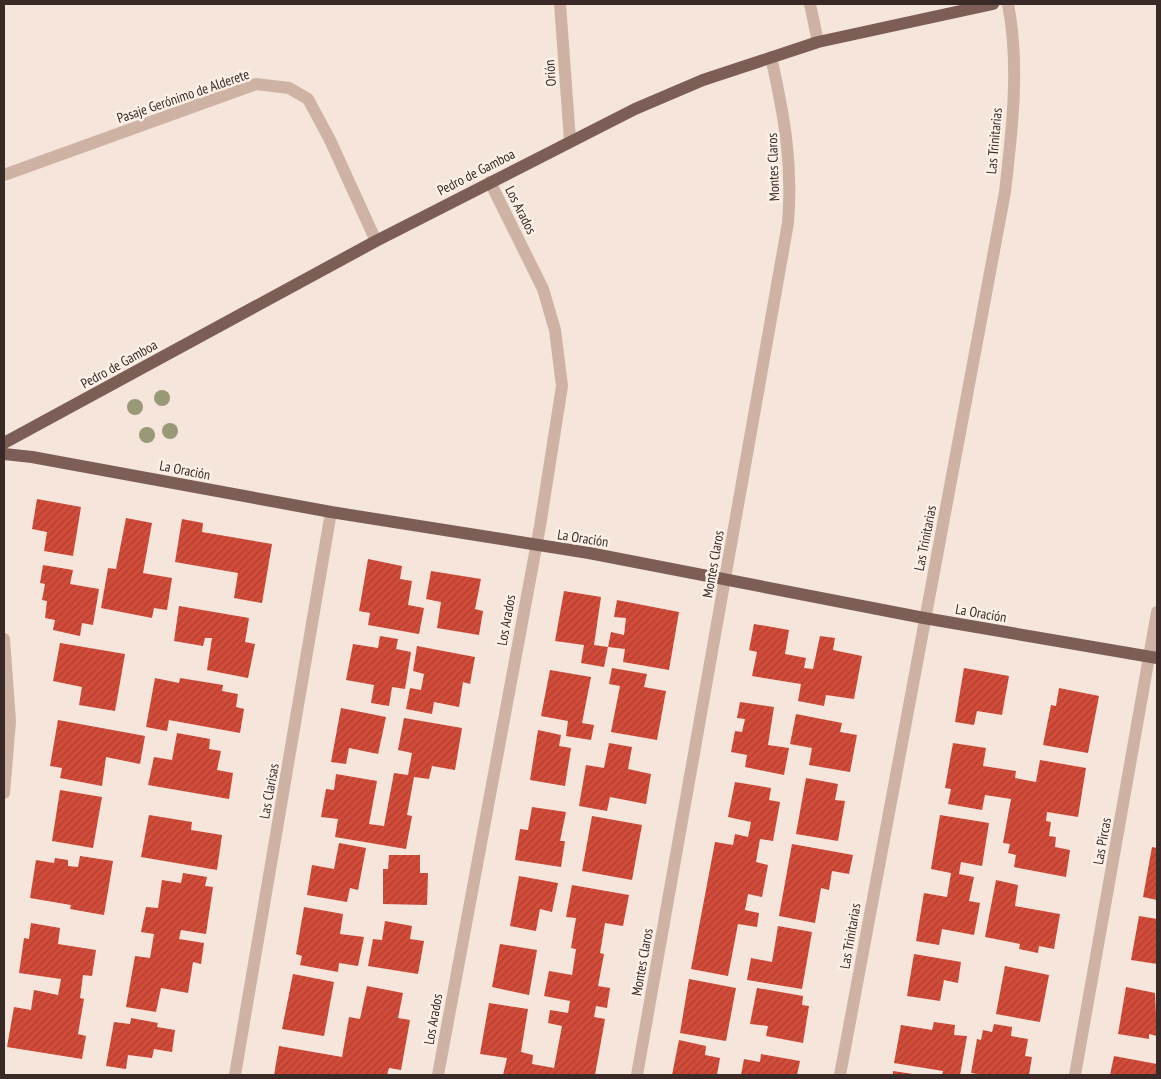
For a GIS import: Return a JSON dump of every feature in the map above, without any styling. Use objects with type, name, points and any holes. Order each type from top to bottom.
[{"type":"main road","name":"Pedro de Gamboa","points":[[4,443],[376,241],[635,108],[703,80],[818,42],[993,4]]},
{"type":"main road","name":"La Oración","points":[[4,454],[32,457],[331,512],[725,578],[924,618],[1154,657]]},
{"type":"street","name":"Orión","points":[[560,4],[570,140]]},
{"type":"street","points":[[810,4],[818,42]]},
{"type":"street","name":"Las Trinitarias","points":[[840,1075],[1005,192],[1013,92],[1012,25],[1008,4]]},
{"type":"street","name":"Montes Claros","points":[[637,1075],[788,223],[790,198],[788,144],[770,57]]},
{"type":"street","name":"Pasaje Gerónimo de Alderete","points":[[4,175],[256,84],[289,88],[308,99],[330,140],[376,241]]},
{"type":"street","name":"Los Arados","points":[[438,1075],[535,545],[562,386],[555,330],[543,290],[490,182]]},
{"type":"street","name":"Las Clarisas","points":[[235,1075],[331,512]]},
{"type":"street","name":"Las Pircas","points":[[1075,1075],[1154,657],[1157,612]]},
{"type":"street","points":[[4,639],[10,721],[4,793]]},
{"type":"building","points":[[37,499],[81,507],[73,556],[44,551],[47,532],[32,529]]},
{"type":"building","points":[[126,518],[152,523],[143,573],[172,578],[167,610],[154,608],[152,618],[101,608],[108,568],[116,569]]},
{"type":"building","points":[[182,519],[203,523],[202,532],[272,544],[262,603],[234,598],[238,573],[175,562]]},
{"type":"building","points":[[368,559],[402,566],[400,579],[412,581],[408,605],[424,608],[419,634],[368,625],[370,613],[359,611]]},
{"type":"building","points":[[43,565],[73,570],[70,584],[99,589],[93,625],[82,623],[80,636],[53,630],[55,620],[45,618],[47,601],[42,600],[45,584],[40,583]]},
{"type":"building","points":[[431,571],[481,579],[475,609],[483,611],[479,635],[437,628],[441,602],[426,599]]},
{"type":"building","points":[[564,591],[601,597],[594,645],[608,647],[604,667],[581,663],[584,645],[555,641]]},
{"type":"building","points":[[617,600],[679,612],[669,670],[623,662],[625,649],[608,647],[611,632],[624,635],[626,618],[614,617]]},
{"type":"building","points":[[179,606],[249,618],[245,642],[255,644],[248,678],[207,670],[212,638],[205,638],[203,646],[174,641]]},
{"type":"building","points":[[754,624],[789,630],[785,654],[806,658],[804,668],[813,669],[820,636],[835,638],[833,650],[862,656],[854,699],[826,695],[824,706],[798,701],[801,684],[752,676],[757,652],[749,650]]},
{"type":"building","points":[[380,636],[398,639],[396,649],[411,652],[405,689],[392,687],[389,706],[371,703],[374,685],[346,680],[353,644],[378,648]]},
{"type":"building","points":[[60,643],[125,654],[115,711],[79,705],[82,687],[53,681]]},
{"type":"building","points":[[417,646],[475,657],[470,684],[463,682],[459,707],[434,702],[432,714],[406,709],[410,688],[421,690],[424,674],[413,671]]},
{"type":"building","points":[[612,668],[647,674],[644,687],[666,691],[657,740],[611,732],[620,686],[609,684]]},
{"type":"building","points":[[964,668],[1009,676],[1002,715],[977,711],[974,725],[955,722]]},
{"type":"building","points":[[550,670],[591,677],[582,723],[594,725],[591,740],[566,736],[568,721],[541,716]]},
{"type":"building","points":[[155,678],[179,683],[180,678],[223,685],[222,691],[238,694],[236,707],[244,709],[240,733],[169,720],[167,731],[146,727]]},
{"type":"building","points":[[1059,688],[1099,696],[1088,753],[1043,745],[1051,705],[1056,706]]},
{"type":"building","points":[[740,702],[774,707],[768,745],[789,748],[784,775],[745,767],[747,755],[731,752],[735,731],[742,732],[745,719],[737,718]]},
{"type":"building","points":[[341,708],[386,717],[378,754],[349,748],[346,764],[331,762]]},
{"type":"building","points":[[796,714],[842,723],[840,732],[857,735],[850,772],[809,765],[812,748],[790,744]]},
{"type":"building","points":[[404,718],[462,728],[455,770],[432,766],[429,779],[414,777],[407,815],[412,816],[406,849],[335,837],[338,819],[321,817],[326,789],[334,790],[336,774],[377,781],[369,824],[384,826],[394,773],[408,775],[412,753],[398,750]]},
{"type":"building","points":[[58,720],[145,736],[140,764],[106,757],[102,786],[60,778],[62,768],[50,766]]},
{"type":"building","points":[[538,730],[561,735],[559,746],[571,748],[565,786],[530,780]]},
{"type":"building","points":[[177,733],[210,739],[209,749],[221,751],[217,770],[233,773],[229,799],[148,785],[154,757],[172,760]]},
{"type":"building","points":[[609,743],[632,747],[628,769],[651,774],[646,804],[610,797],[607,811],[579,806],[586,765],[604,768]]},
{"type":"building","points":[[953,743],[986,748],[983,766],[1016,771],[1015,778],[1036,782],[1040,760],[1086,768],[1078,817],[1047,812],[1046,821],[1051,822],[1049,836],[1056,837],[1055,847],[1070,850],[1066,877],[1014,867],[1016,855],[1008,853],[1010,844],[1003,843],[1011,799],[985,795],[982,810],[948,804],[951,789],[945,788]]},
{"type":"building","points":[[806,778],[838,784],[835,800],[845,801],[838,841],[796,834]]},
{"type":"building","points":[[735,782],[771,788],[769,800],[780,802],[773,841],[760,839],[756,862],[768,865],[762,897],[748,894],[745,910],[759,913],[757,927],[738,924],[728,976],[691,969],[715,842],[733,845],[735,834],[748,837],[751,822],[728,817]]},
{"type":"building","points":[[60,790],[102,797],[93,848],[52,841]]},
{"type":"building","points":[[532,807],[566,812],[560,841],[565,841],[561,867],[515,860],[520,829],[528,830]]},
{"type":"building","points":[[149,815],[192,822],[191,830],[222,835],[217,870],[141,857]]},
{"type":"building","points":[[940,815],[989,823],[982,866],[961,862],[959,874],[974,877],[969,901],[980,903],[974,935],[942,929],[939,945],[916,941],[924,893],[947,897],[951,873],[931,869]]},
{"type":"building","points":[[592,816],[642,825],[632,880],[582,871]]},
{"type":"building","points":[[339,843],[366,848],[358,890],[350,888],[347,902],[307,895],[312,865],[334,869]]},
{"type":"building","points":[[792,844],[853,855],[849,874],[832,871],[829,890],[821,888],[815,923],[779,916]]},
{"type":"building","points":[[1152,847],[1157,848],[1157,900],[1143,897]]},
{"type":"building","points":[[389,855],[420,855],[420,873],[428,873],[427,905],[383,904],[383,869],[388,869]]},
{"type":"building","points":[[80,856],[113,861],[104,915],[70,909],[71,905],[30,898],[36,860],[54,863],[55,858],[68,860],[68,866],[78,867]]},
{"type":"building","points":[[183,873],[207,877],[205,886],[213,887],[206,934],[181,930],[179,939],[204,943],[201,964],[193,962],[188,993],[161,988],[156,1012],[126,1007],[135,956],[150,958],[154,934],[141,932],[146,907],[158,908],[162,880],[181,883]]},
{"type":"building","points":[[519,876],[558,883],[552,912],[540,909],[536,931],[510,926]]},
{"type":"building","points":[[996,880],[1018,885],[1015,906],[1060,914],[1054,949],[1039,946],[1038,953],[1019,949],[1020,944],[985,937]]},
{"type":"building","points":[[572,885],[629,895],[623,926],[605,923],[600,953],[604,954],[598,986],[610,988],[607,1008],[596,1006],[594,1017],[605,1019],[595,1075],[503,1075],[507,1058],[480,1054],[489,1003],[528,1009],[521,1052],[533,1055],[532,1064],[554,1068],[562,1026],[548,1023],[550,1010],[568,1013],[570,1001],[544,996],[549,971],[572,975],[576,949],[571,948],[576,918],[566,917]]},
{"type":"building","points":[[304,907],[343,914],[340,934],[364,937],[358,966],[339,963],[338,972],[300,965],[302,956],[296,954]]},
{"type":"building","points":[[1139,916],[1157,919],[1157,964],[1131,960]]},
{"type":"building","points":[[385,921],[412,926],[410,939],[424,941],[418,974],[368,966],[373,939],[382,940]]},
{"type":"building","points":[[31,923],[60,928],[58,944],[96,950],[92,976],[83,975],[80,998],[84,999],[78,1034],[86,1036],[82,1059],[7,1047],[14,1007],[31,1010],[34,990],[58,995],[61,979],[19,973],[24,938],[29,939]]},
{"type":"building","points":[[778,926],[812,932],[802,989],[747,980],[751,958],[772,962]]},
{"type":"building","points":[[500,944],[537,950],[529,995],[492,987]]},
{"type":"building","points":[[914,954],[961,962],[958,983],[944,980],[940,1001],[907,996]]},
{"type":"building","points":[[1005,966],[1049,975],[1040,1022],[996,1014]]},
{"type":"building","points":[[293,974],[334,982],[324,1036],[282,1029]]},
{"type":"building","points":[[689,979],[736,988],[726,1041],[680,1033]]},
{"type":"building","points":[[367,986],[403,993],[398,1018],[410,1020],[401,1070],[389,1068],[387,1075],[274,1075],[279,1046],[342,1057],[349,1017],[360,1019]]},
{"type":"building","points":[[1126,987],[1155,993],[1157,1036],[1149,1034],[1149,1039],[1118,1034]]},
{"type":"building","points":[[757,988],[803,996],[802,1005],[809,1006],[803,1043],[766,1036],[768,1026],[750,1024]]},
{"type":"building","points":[[131,1018],[158,1023],[157,1027],[175,1030],[172,1052],[154,1049],[152,1058],[128,1055],[126,1069],[106,1066],[114,1022],[130,1024]]},
{"type":"building","points":[[934,1022],[955,1025],[954,1035],[967,1036],[960,1075],[942,1075],[943,1071],[894,1063],[901,1025],[932,1030]]},
{"type":"building","points":[[994,1024],[1012,1027],[1011,1036],[1028,1039],[1025,1056],[1032,1057],[1029,1075],[985,1075],[971,1073],[977,1039],[981,1040],[983,1030],[992,1032]]},
{"type":"building","points":[[679,1040],[706,1046],[705,1055],[720,1058],[717,1075],[672,1075]]},
{"type":"building","points":[[761,1054],[800,1061],[797,1075],[741,1075],[744,1059],[760,1062]]},
{"type":"building","points":[[1114,1056],[1157,1064],[1157,1075],[1110,1075]]},
{"type":"building","points":[[893,1071],[913,1074],[913,1075],[893,1075]]}]
